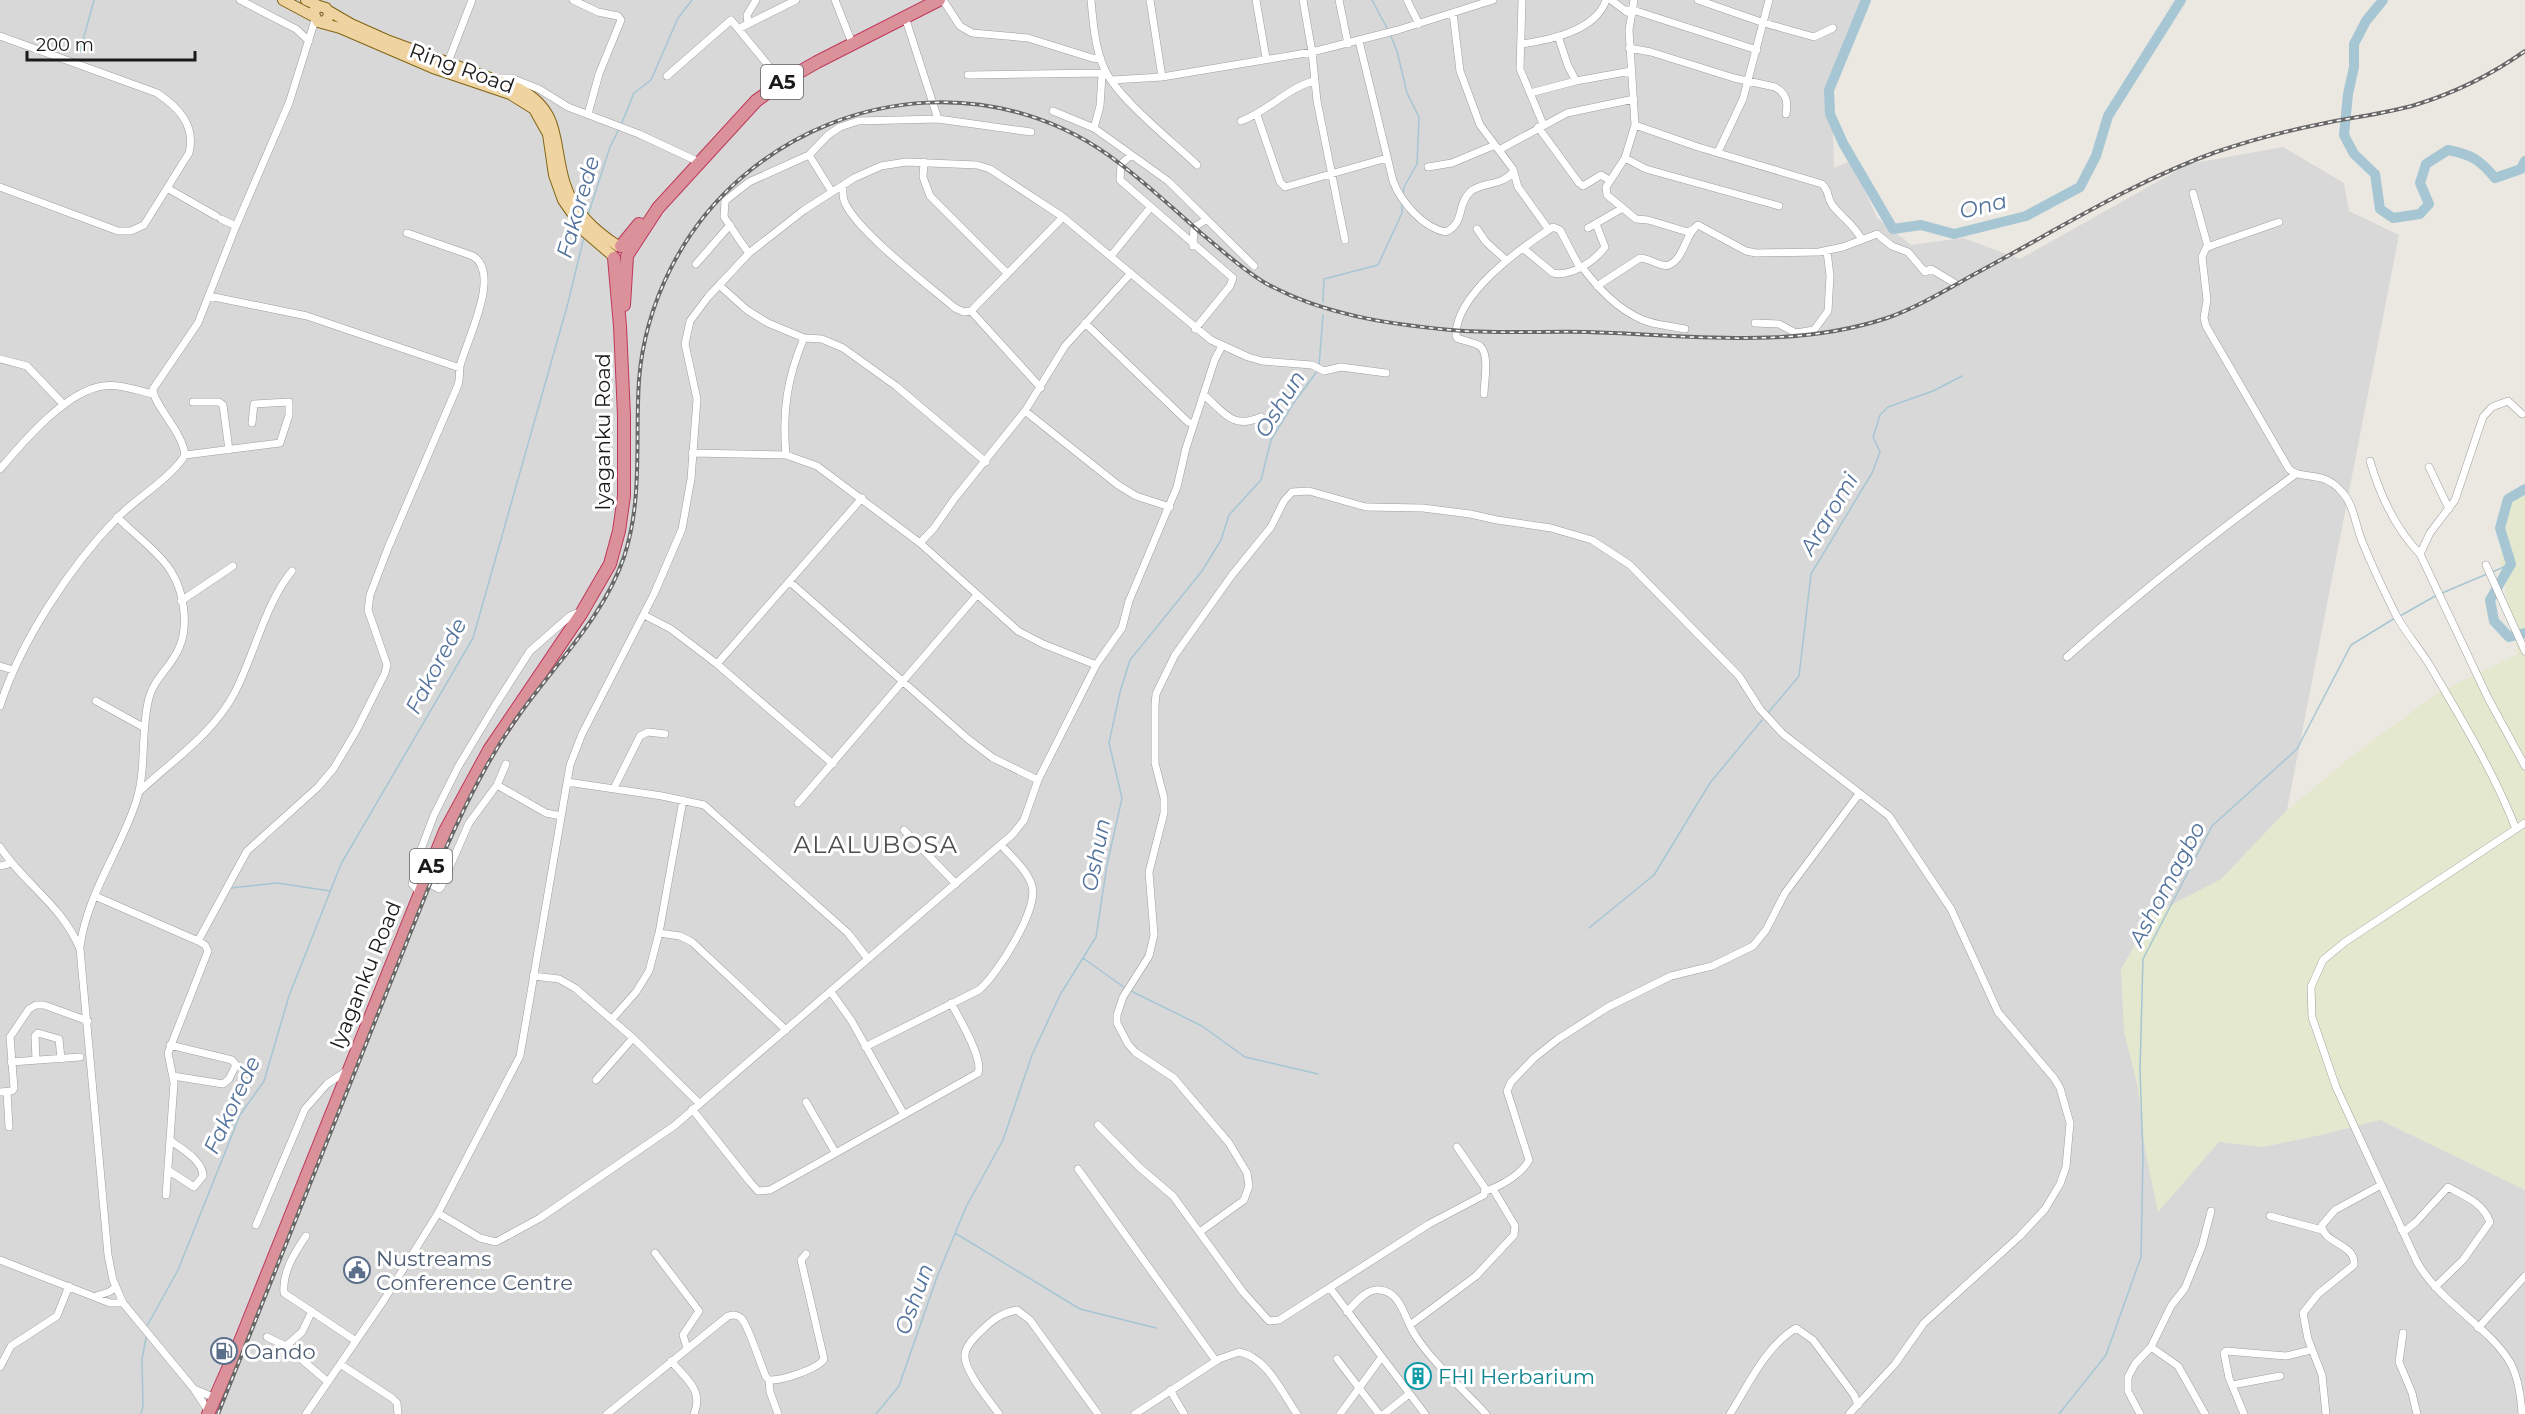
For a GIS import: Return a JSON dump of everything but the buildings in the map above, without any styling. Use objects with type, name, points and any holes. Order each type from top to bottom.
[{"type":"highway","name":"A5","points":[[620,252],[756,101],[782,82],[852,43],[941,0]]},
{"type":"highway","name":"Iyaganku Road","points":[[208,1413],[445,831],[475,774],[581,614],[610,564],[622,516],[624,416],[620,326],[625,299],[620,252]]},
{"type":"main road","name":"Ring Road","points":[[283,0],[422,64],[510,94],[534,109],[548,134],[554,175],[563,200],[585,232],[620,252]]},
{"type":"main road","name":"Ring Road","points":[[306,0],[320,16],[351,24],[530,94],[545,109],[557,137],[565,184],[577,210],[620,252]]},
{"type":"street","points":[[240,0],[296,29],[309,41]]},
{"type":"street","points":[[448,62],[472,0]]},
{"type":"street","points":[[573,0],[597,12],[618,16],[621,20],[599,74],[588,114]]},
{"type":"street","points":[[748,24],[747,15],[756,0]]},
{"type":"street","points":[[740,28],[796,0]]},
{"type":"street","points":[[835,0],[852,43]]},
{"type":"street","points":[[941,0],[960,26],[972,33],[1028,38],[1101,59]]},
{"type":"street","points":[[1091,0],[1104,74],[1100,106],[1094,128]]},
{"type":"street","points":[[1150,0],[1161,77]]},
{"type":"street","points":[[1256,0],[1266,58]]},
{"type":"street","points":[[1303,0],[1312,52],[1314,81],[1346,240]]},
{"type":"street","points":[[1339,0],[1348,44]]},
{"type":"street","points":[[1407,0],[1419,24]]},
{"type":"street","points":[[1112,81],[1161,77],[1312,52],[1419,24],[1493,0]]},
{"type":"street","points":[[1522,0],[1520,69],[1540,125],[1579,183],[1584,186],[1601,175],[1609,180]]},
{"type":"street","points":[[1522,44],[1558,36],[1593,20],[1609,0],[1624,10],[1757,50]]},
{"type":"street","points":[[1634,0],[1629,48],[1635,125],[1625,158],[1606,187],[1607,195],[1621,209],[1636,219],[1648,219],[1688,232],[1698,225],[1752,252],[1810,253],[1877,234],[1892,246],[1908,252],[1925,272],[1931,270],[1956,284]]},
{"type":"street","points":[[1698,0],[1764,23],[1814,37],[1833,28]]},
{"type":"street","points":[[1718,152],[1738,112],[1749,81],[1769,0]]},
{"type":"street","points":[[1453,13],[1460,71],[1480,125],[1513,172],[1518,188],[1549,230]]},
{"type":"street","points":[[185,455],[178,433],[153,394],[155,384],[198,323],[236,226],[289,103],[309,41],[320,16]]},
{"type":"street","points":[[905,17],[924,72],[925,85],[938,119]]},
{"type":"street","points":[[667,76],[728,21],[733,21],[782,82]]},
{"type":"street","points":[[0,36],[139,86],[172,103],[188,126],[191,144],[189,153],[144,225],[131,231],[118,231],[0,187]]},
{"type":"street","points":[[1558,36],[1568,66],[1576,81]]},
{"type":"street","points":[[1359,41],[1398,195],[1431,226],[1446,232],[1458,222],[1463,201],[1472,191],[1480,187],[1492,186],[1513,172]]},
{"type":"street","points":[[1629,48],[1651,52],[1781,91],[1786,98],[1786,114]]},
{"type":"street","points":[[1530,93],[1576,81],[1631,71]]},
{"type":"street","points":[[968,75],[1104,74],[1146,119],[1197,165]]},
{"type":"street","points":[[493,79],[511,78],[539,88],[568,107],[699,162]]},
{"type":"street","points":[[1241,121],[1257,115],[1298,87],[1314,81]]},
{"type":"street","points":[[1428,167],[1452,163],[1497,148],[1567,113],[1634,99]]},
{"type":"street","points":[[1053,111],[1094,128],[1168,181],[1254,266]]},
{"type":"street","points":[[1257,115],[1283,186],[1333,175],[1387,158]]},
{"type":"street","points":[[748,253],[737,239],[735,230],[724,217],[725,201],[749,182],[809,155],[828,135],[840,127],[858,121],[938,119],[1030,132]]},
{"type":"street","points":[[1635,125],[1822,184],[1829,191],[1831,204],[1855,227],[1862,240]]},
{"type":"street","points":[[809,155],[832,192]]},
{"type":"street","points":[[1131,155],[1121,164],[1120,180],[1193,246],[1230,275],[1233,281],[1196,329]]},
{"type":"street","points":[[1625,158],[1646,169],[1779,206]]},
{"type":"street","points":[[306,1414],[438,1213],[520,1056],[567,782],[576,748],[644,615],[682,529],[691,479],[697,399],[688,363],[685,338],[687,329],[696,311],[748,253],[804,210],[843,185],[881,166],[906,162],[977,165],[990,169],[1063,217],[1196,329],[1222,346],[1262,361],[1312,365],[1320,370],[1338,367],[1386,373]]},
{"type":"street","points":[[924,162],[923,177],[930,196],[1006,273]]},
{"type":"street","points":[[843,185],[845,202],[859,222],[911,271],[961,312],[971,311],[1063,217]]},
{"type":"street","points":[[167,188],[236,226]]},
{"type":"street","points":[[2193,193],[2208,247]]},
{"type":"street","points":[[1111,256],[1150,208]]},
{"type":"street","points":[[1588,228],[1621,209]]},
{"type":"street","points":[[1193,246],[1194,226],[1206,220]]},
{"type":"street","points":[[2279,222],[2208,247],[2202,257],[2207,300],[2204,318],[2206,326],[2289,469],[2296,474],[2316,475],[2327,479],[2342,491],[2350,504],[2361,540],[2397,617],[2425,658],[2461,720],[2511,811],[2516,829]]},
{"type":"street","points":[[1524,249],[1553,273],[1563,274],[1581,267],[1605,247],[1596,224]]},
{"type":"street","points":[[696,264],[730,225]]},
{"type":"street","points":[[1484,394],[1484,353],[1479,345],[1457,338],[1456,330],[1474,294],[1491,274],[1506,260],[1553,227],[1560,230],[1581,267],[1597,286],[1625,311],[1641,319],[1685,330]]},
{"type":"street","points":[[1477,229],[1486,242],[1506,260]]},
{"type":"street","points":[[1597,286],[1640,258],[1668,266],[1684,248],[1692,230]]},
{"type":"street","points":[[198,941],[247,852],[318,787],[334,768],[357,731],[387,664],[368,610],[370,596],[388,548],[458,385],[460,368],[480,306],[484,276],[478,259],[473,256],[407,233]]},
{"type":"street","points":[[1755,323],[1779,324],[1796,333],[1814,330],[1828,311],[1830,276],[1827,250]]},
{"type":"street","points":[[920,543],[1025,411],[1065,346],[1131,273]]},
{"type":"street","points":[[719,285],[758,317],[804,338],[832,343],[868,365],[986,462]]},
{"type":"street","points":[[209,296],[307,316],[460,368]]},
{"type":"street","points":[[971,311],[1041,388]]},
{"type":"street","points":[[1085,323],[1188,422],[1194,424]]},
{"type":"street","points":[[786,455],[787,385],[804,338]]},
{"type":"street","points":[[438,1213],[491,1242],[501,1240],[574,1195],[657,1138],[692,1109],[1001,845],[1024,820],[1038,780],[1096,665],[1122,628],[1129,601],[1170,507],[1194,424],[1222,346]]},
{"type":"street","points":[[0,359],[27,366],[64,405]]},
{"type":"street","points":[[0,469],[77,395],[101,387],[116,386],[153,394]]},
{"type":"street","points":[[1204,395],[1226,416],[1238,422],[1245,423],[1261,417]]},
{"type":"street","points":[[2420,554],[2430,533],[2455,500],[2480,425],[2487,411],[2498,403],[2508,400],[2523,414]]},
{"type":"street","points":[[193,402],[219,402],[223,405],[229,450]]},
{"type":"street","points":[[0,706],[22,651],[56,595],[117,517],[175,467],[185,455],[280,443],[289,415],[289,402],[254,404],[252,423]]},
{"type":"street","points":[[1025,411],[1129,492],[1170,507]]},
{"type":"street","points":[[692,453],[786,455],[817,466],[920,543],[1018,631],[1096,665]]},
{"type":"street","points":[[2370,461],[2381,496],[2405,537],[2420,554],[2488,698],[2525,766]]},
{"type":"street","points":[[2429,467],[2449,509]]},
{"type":"street","points":[[2067,657],[2204,541],[2296,474]]},
{"type":"street","points":[[1201,1231],[1245,1200],[1249,1186],[1247,1173],[1229,1143],[1174,1078],[1135,1052],[1117,1023],[1123,997],[1149,956],[1154,935],[1149,872],[1164,813],[1164,798],[1155,763],[1155,705],[1156,694],[1175,655],[1232,574],[1271,527],[1284,501],[1292,492],[1309,490],[1366,507],[1423,508],[1470,513],[1497,520],[1551,528],[1592,540],[1630,565],[1739,676],[1760,709],[1783,734],[1888,816],[1951,909],[1998,1012],[2060,1088],[2070,1123],[2070,1134],[2066,1167],[2060,1184],[2046,1209],[2020,1236],[1924,1323],[1895,1364],[1849,1414]]},
{"type":"street","points":[[717,664],[862,498]]},
{"type":"street","points":[[117,517],[169,568],[182,601],[184,626],[181,645],[153,686],[143,727],[140,791],[134,810],[84,924],[80,949],[106,1236],[116,1287],[123,1303],[194,1389],[208,1413]]},
{"type":"street","points":[[2486,565],[2525,651]]},
{"type":"street","points":[[182,601],[233,566]]},
{"type":"street","points":[[140,791],[217,721],[236,691],[278,592],[292,571]]},
{"type":"street","points":[[790,582],[978,747],[993,758],[1038,780]]},
{"type":"street","points":[[798,803],[977,595]]},
{"type":"street","points":[[506,764],[497,785],[469,823],[441,887],[439,889],[430,884],[422,888],[412,884],[413,873],[426,832],[458,767],[530,651],[570,616],[581,614]]},
{"type":"street","points":[[644,615],[671,629],[717,664],[833,764]]},
{"type":"street","points":[[0,666],[13,670]]},
{"type":"street","points":[[96,701],[143,727]]},
{"type":"street","points":[[614,788],[640,736],[648,732],[665,734]]},
{"type":"street","points":[[567,782],[698,802],[716,814],[848,933],[868,959]]},
{"type":"street","points":[[497,785],[546,813],[561,816]]},
{"type":"street","points":[[1098,1125],[1139,1167],[1173,1196],[1201,1231],[1243,1292],[1269,1321],[1279,1320],[1429,1224],[1484,1195],[1527,1164],[1529,1158],[1507,1091],[1513,1080],[1546,1048],[1630,994],[1671,975],[1719,963],[1753,946],[1767,930],[1785,893],[1859,794]]},
{"type":"street","points":[[612,1019],[645,980],[659,933],[683,800]]},
{"type":"street","points":[[2522,1414],[2518,1384],[2511,1365],[2498,1346],[2435,1287],[2422,1271],[2336,1087],[2310,1009],[2310,994],[2313,979],[2323,960],[2345,942],[2525,823]]},
{"type":"street","points":[[904,830],[956,884]]},
{"type":"street","points":[[865,1047],[985,985],[1031,911],[1032,885],[1001,845]]},
{"type":"street","points":[[0,847],[12,863],[63,916],[80,949]]},
{"type":"street","points":[[0,866],[12,863]]},
{"type":"street","points":[[95,896],[198,941],[207,948],[206,959],[170,1046],[169,1064],[173,1076],[166,1195]]},
{"type":"street","points":[[659,933],[674,935],[692,942],[786,1030]]},
{"type":"street","points":[[534,976],[550,977],[567,983],[633,1038],[699,1103]]},
{"type":"street","points":[[831,992],[851,1020],[903,1113]]},
{"type":"street","points":[[692,1109],[758,1191],[770,1190],[903,1113],[978,1073],[980,1070],[967,1034],[951,1004]]},
{"type":"street","points":[[9,1127],[4,1092],[14,1088],[10,1037],[22,1017],[36,1005],[44,1005],[88,1021]]},
{"type":"street","points":[[36,1060],[35,1036],[38,1033],[58,1038],[61,1059]]},
{"type":"street","points":[[596,1080],[633,1038]]},
{"type":"street","points":[[170,1046],[234,1060],[236,1065],[229,1079],[223,1084],[173,1076]]},
{"type":"street","points":[[11,1062],[80,1057]]},
{"type":"street","points":[[256,1225],[305,1109],[327,1084],[348,1070]]},
{"type":"street","points":[[806,1102],[835,1152]]},
{"type":"street","points":[[168,1170],[194,1187],[203,1176],[201,1167],[170,1140]]},
{"type":"street","points":[[1410,1325],[1476,1276],[1516,1233],[1515,1225],[1457,1147]]},
{"type":"street","points":[[1078,1169],[1216,1361]]},
{"type":"street","points":[[2322,1230],[2322,1224],[2331,1212],[2381,1185]]},
{"type":"street","points":[[2401,1229],[2406,1230],[2416,1222],[2448,1187],[2475,1201],[2483,1208],[2490,1222],[2463,1260],[2435,1287]]},
{"type":"street","points":[[2140,1414],[2128,1391],[2127,1383],[2131,1369],[2151,1347],[2171,1306],[2187,1282],[2202,1246],[2211,1211]]},
{"type":"street","points":[[2270,1216],[2322,1230],[2351,1253],[2355,1262],[2325,1287],[2305,1309],[2304,1324],[2311,1350],[2322,1375],[2326,1414]]},
{"type":"street","points":[[306,1236],[293,1254],[283,1286],[285,1296],[356,1341]]},
{"type":"street","points":[[655,1253],[699,1311],[682,1335],[687,1348]]},
{"type":"street","points":[[769,1380],[778,1380],[819,1366],[824,1359],[801,1260],[806,1254]]},
{"type":"street","points":[[0,1260],[110,1303],[123,1303]]},
{"type":"street","points":[[2478,1328],[2525,1276]]},
{"type":"street","points":[[0,1366],[11,1346],[57,1316],[69,1286]]},
{"type":"street","points":[[96,1296],[116,1287]]},
{"type":"street","points":[[1330,1288],[1425,1414]]},
{"type":"street","points":[[1347,1312],[1369,1292],[1383,1290],[1396,1298],[1414,1335],[1486,1414]]},
{"type":"street","points":[[999,1414],[967,1366],[965,1353],[989,1322],[996,1317],[1017,1310],[1030,1320],[1098,1414]]},
{"type":"street","points":[[286,1346],[302,1332],[312,1311]]},
{"type":"street","points":[[607,1414],[728,1316],[739,1316],[745,1323],[769,1380],[770,1392],[778,1414]]},
{"type":"street","points":[[1730,1414],[1771,1349],[1783,1336],[1796,1328],[1813,1340],[1854,1395],[1858,1405]]},
{"type":"street","points":[[2403,1333],[2399,1362],[2412,1393],[2417,1414]]},
{"type":"street","points":[[267,1337],[286,1346],[328,1382]]},
{"type":"street","points":[[2151,1347],[2178,1366],[2205,1414]]},
{"type":"street","points":[[2244,1414],[2232,1385],[2224,1353],[2226,1351],[2286,1356],[2311,1350]]},
{"type":"street","points":[[1135,1414],[1216,1361],[1239,1352],[1253,1357],[1262,1365],[1297,1414]]},
{"type":"street","points":[[1340,1414],[1381,1358]]},
{"type":"street","points":[[1337,1359],[1379,1414]]},
{"type":"street","points":[[671,1360],[698,1394],[698,1406],[694,1414]]},
{"type":"street","points":[[340,1364],[392,1398],[399,1408],[398,1414]]},
{"type":"street","points":[[2232,1385],[2280,1376]]},
{"type":"street","points":[[194,1389],[215,1398]]},
{"type":"street","points":[[1170,1390],[1184,1414]]},
{"type":"street","points":[[1384,1414],[1408,1394]]},
{"type":"shaded area","points":[[0,0],[1871,0],[1859,21],[1832,88],[1834,168],[1851,161],[1877,218],[1911,245],[1963,238],[2020,259],[2189,164],[2283,147],[2344,183],[2349,211],[2399,235],[2229,1107],[2412,1110],[2525,1157],[2525,1414],[0,1414]]},
{"type":"green space","points":[[2509,490],[2525,494],[2525,1190],[2380,1120],[2263,1147],[2219,1142],[2158,1212],[2145,1150],[2138,1088],[2124,1031],[2121,969],[2152,915],[2221,879],[2285,812],[2357,752],[2438,693],[2518,654],[2500,562]]},
{"type":"waterway","points":[[80,51],[94,0]]},
{"type":"waterway","name":"Fakorede","points":[[621,125],[634,93],[651,80],[678,18],[692,0]]},
{"type":"waterway","name":"Oshun","points":[[1372,0],[1388,30]]},
{"type":"waterway","name":"Ona","points":[[1866,0],[1829,90],[1830,114],[1843,143],[1893,229],[1921,225],[1954,234],[2026,216],[2080,187],[2096,156],[2108,116],[2181,0]]},
{"type":"waterway","name":"Ona","points":[[2383,0],[2366,21],[2354,44],[2354,67],[2348,94],[2344,135],[2354,154],[2375,174],[2380,209],[2393,218],[2420,214],[2429,204],[2420,183],[2426,164],[2448,150],[2474,159],[2495,178],[2521,169],[2525,161]]},
{"type":"waterway","name":"Oshun","points":[[1390,34],[1397,51],[1407,93],[1419,117],[1417,164],[1404,187],[1403,194]]},
{"type":"waterway","name":"Fakorede","points":[[588,215],[610,147],[619,129]]},
{"type":"waterway","name":"Oshun","points":[[1323,302],[1324,279],[1378,265],[1402,213],[1402,205]]},
{"type":"waterway","name":"Fakorede","points":[[147,1326],[178,1270],[240,1115],[264,1081],[289,996],[341,864],[473,638],[568,303],[584,237]]},
{"type":"waterway","name":"Oshun","points":[[1319,366],[1323,315]]},
{"type":"waterway","name":"Oshun","points":[[876,1414],[899,1386],[937,1277],[966,1207],[1003,1140],[1032,1055],[1060,995],[1096,937],[1107,865],[1122,798],[1109,743],[1120,692],[1130,660],[1202,571],[1221,540],[1229,515],[1261,480],[1271,440],[1293,404],[1318,370]]},
{"type":"waterway","name":"Araromi","points":[[1768,713],[1799,676],[1811,574],[1872,473],[1880,452],[1873,437],[1880,415],[1888,407],[1933,391],[1962,376]]},
{"type":"waterway","name":"Ona","points":[[2525,489],[2508,499],[2500,528],[2511,564],[2490,600],[2494,621],[2509,637],[2525,633]]},
{"type":"waterway","name":"Ashomagbo","points":[[2492,572],[2511,564]]},
{"type":"waterway","name":"Ashomagbo","points":[[2442,593],[2487,574]]},
{"type":"waterway","name":"Ashomagbo","points":[[2400,616],[2437,595]]},
{"type":"waterway","name":"Ashomagbo","points":[[2059,1414],[2106,1355],[2141,1257],[2143,1157],[2140,1069],[2143,959],[2212,826],[2297,749],[2351,645],[2395,618]]},
{"type":"waterway","name":"Araromi","points":[[1589,928],[1654,875],[1710,783],[1762,720]]},
{"type":"waterway","points":[[231,888],[277,883],[330,891]]},
{"type":"waterway","points":[[1083,958],[1125,988]]},
{"type":"waterway","points":[[1129,990],[1202,1026],[1245,1057],[1318,1074]]},
{"type":"waterway","points":[[955,1233],[1080,1309],[1156,1328]]},
{"type":"waterway","name":"Fakorede","points":[[141,1414],[143,1406],[142,1359],[146,1338]]},
{"type":"railway","points":[[218,1414],[430,884],[460,819],[505,735],[591,620],[604,600],[624,557],[634,514],[639,380],[643,351],[649,323],[670,269],[701,220],[720,198],[741,178],[783,147],[829,124],[878,109],[928,103],[978,105],[1027,115],[1075,135],[1130,171],[1258,279],[1289,295],[1334,311],[1404,325],[1451,330],[1776,337],[1851,328],[1887,318],[1912,308],[2127,191],[2186,164],[2268,136],[2415,105],[2472,82],[2525,51]]},
{"type":"place","name":"Nustreams Conference Centre","points":[[357,1270]]},
{"type":"place","name":"Oando","points":[[224,1351]]},
{"type":"place","name":"FHI Herbarium","points":[[1418,1376]]},
{"type":"district","name":"ALALUBOSA","points":[[876,844]]}]
